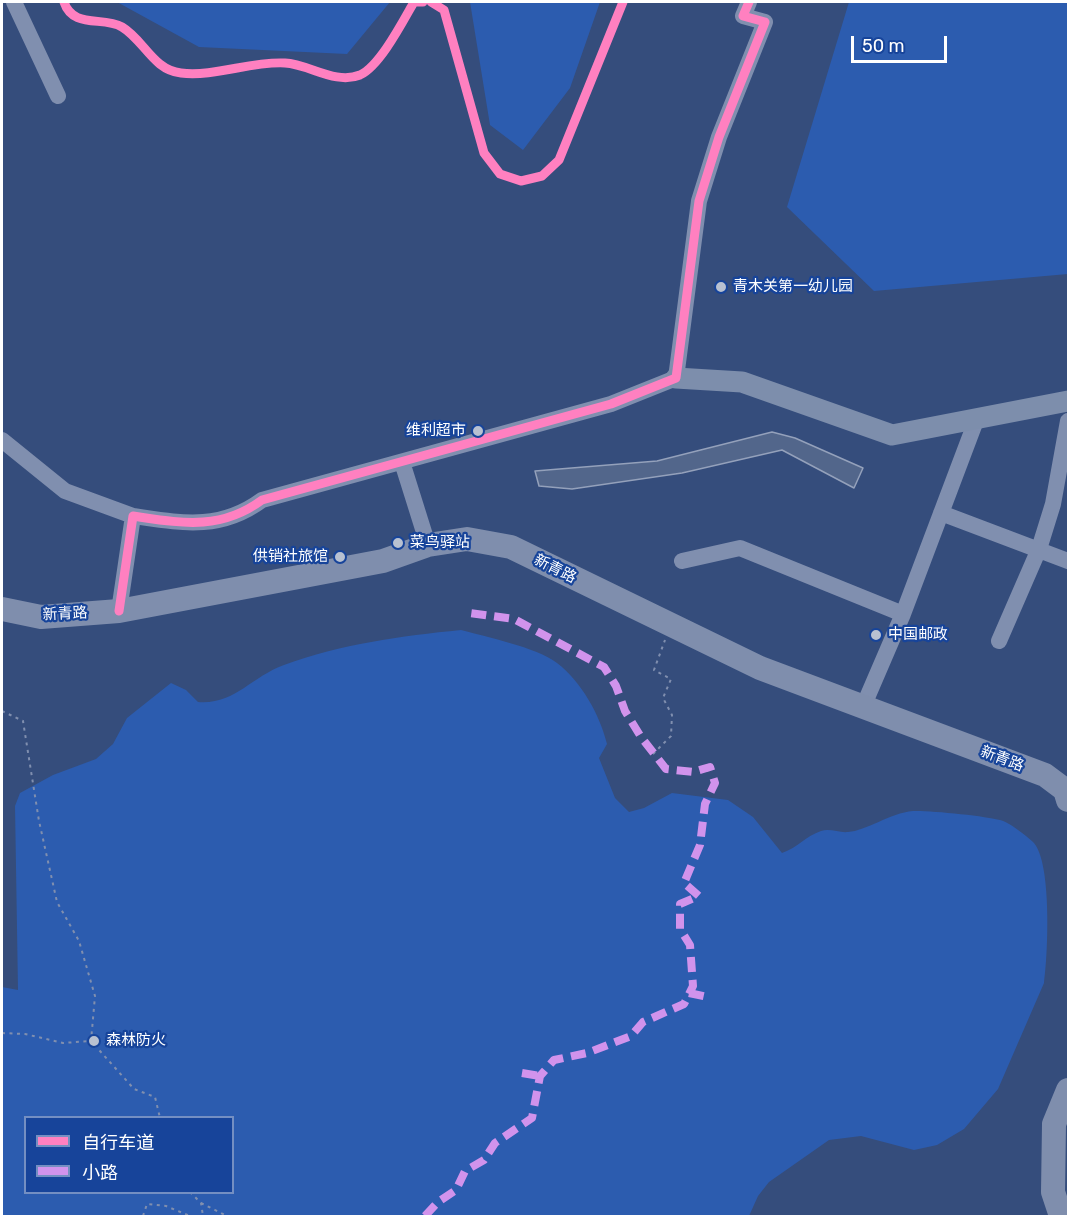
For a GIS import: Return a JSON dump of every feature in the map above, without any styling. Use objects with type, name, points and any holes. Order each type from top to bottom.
[{"type":"highway","name":"新青路","points":[[2,609],[41,617],[119,611],[383,561],[428,545],[467,539],[511,547],[760,668],[1045,775],[1068,790]]},
{"type":"highway","points":[[1061,1216],[1053,1191],[1054,1124],[1068,1090]]},
{"type":"main road","points":[[676,378],[742,382],[892,435],[1068,401]]},
{"type":"street","points":[[14,2],[58,96]]},
{"type":"street","points":[[2,440],[65,491],[133,516],[195,525],[246,512],[262,500],[402,462],[418,455],[610,404],[676,378],[699,201],[719,138],[765,22],[743,16],[749,2]]},
{"type":"street","points":[[863,707],[903,614],[978,418]]},
{"type":"street","points":[[999,641],[1039,549],[1053,504],[1068,421]]},
{"type":"street","points":[[402,462],[428,545]]},
{"type":"street","points":[[941,513],[1068,561]]},
{"type":"street","points":[[119,611],[133,516]]},
{"type":"street","points":[[682,561],[740,548],[903,614]]},
{"type":"path","points":[[653,753],[671,736],[672,715],[663,698],[671,679],[654,670],[670,626]]},
{"type":"path","points":[[2,711],[23,721],[39,821],[57,902],[79,941],[95,996],[91,1041],[134,1089],[155,1096],[160,1116]]},
{"type":"path","points":[[2,1033],[24,1034],[63,1043],[91,1041]]},
{"type":"path","points":[[192,1194],[201,1203],[227,1216]]},
{"type":"path","points":[[201,1203],[203,1216]]},
{"type":"path","points":[[143,1216],[147,1204],[165,1206],[190,1216]]},
{"type":"shaded area","points":[[117,2],[390,2],[347,54],[199,47]]},
{"type":"shaded area","points":[[470,2],[600,2],[570,88],[523,150],[490,125]]},
{"type":"shaded area","points":[[849,2],[1068,2],[1068,274],[874,291],[787,207]]},
{"type":"shaded area","points":[[461,630],[537,652],[557,663],[582,689],[600,722],[607,744],[599,758],[615,798],[629,812],[644,808],[672,793],[728,800],[753,817],[782,853],[821,831],[855,831],[904,812],[913,811],[993,818],[1008,823],[1018,830],[1034,843],[1040,854],[1044,870],[1047,952],[1044,983],[998,1089],[964,1129],[937,1145],[914,1150],[861,1136],[829,1140],[769,1182],[758,1196],[749,1216],[2,1216],[2,987],[18,990],[15,806],[20,793],[53,775],[96,759],[113,744],[127,718],[171,683],[186,690],[198,702],[211,702],[232,695],[284,665],[327,652],[394,638]]},
{"type":"building","points":[[772,432],[795,438],[863,468],[854,488],[782,450],[682,473],[572,489],[539,486],[535,471],[657,461]]},
{"type":"marked path","points":[[425,1216],[438,1202],[456,1190],[465,1171],[484,1160],[495,1143],[532,1118],[540,1076],[554,1060],[587,1053],[631,1036],[643,1022],[684,1004],[693,986],[690,945],[680,929],[680,904],[699,896],[684,883],[700,845],[705,804],[715,783],[710,767],[693,772],[666,769],[641,737],[625,711],[616,686],[604,667],[514,619],[470,613]]},
{"type":"marked path","points":[[689,993],[708,997]]},
{"type":"marked path","points":[[522,1073],[540,1076]]},
{"type":"cycle path","points":[[64,2],[74,16],[122,27],[137,39],[156,61],[171,71],[194,74],[259,64],[285,63],[341,77],[360,75],[368,70],[383,53],[414,2],[423,2]]},
{"type":"cycle path","points":[[431,2],[444,10],[484,153],[500,174],[521,181],[542,176],[559,160],[623,2]]},
{"type":"cycle path","points":[[119,611],[133,516],[184,522],[215,521],[231,517],[262,500],[611,404],[676,378],[699,201],[719,137],[765,22],[743,16],[749,2]]},
{"type":"place","name":"青木关第一幼儿园","points":[[721,287]]},
{"type":"place","name":"维利超市","points":[[478,431]]},
{"type":"place","name":"菜鸟驿站","points":[[398,543]]},
{"type":"place","name":"供销社旅馆","points":[[340,557]]},
{"type":"place","name":"中国邮政","points":[[876,635]]},
{"type":"place","name":"森林防火","points":[[94,1041]]}]
